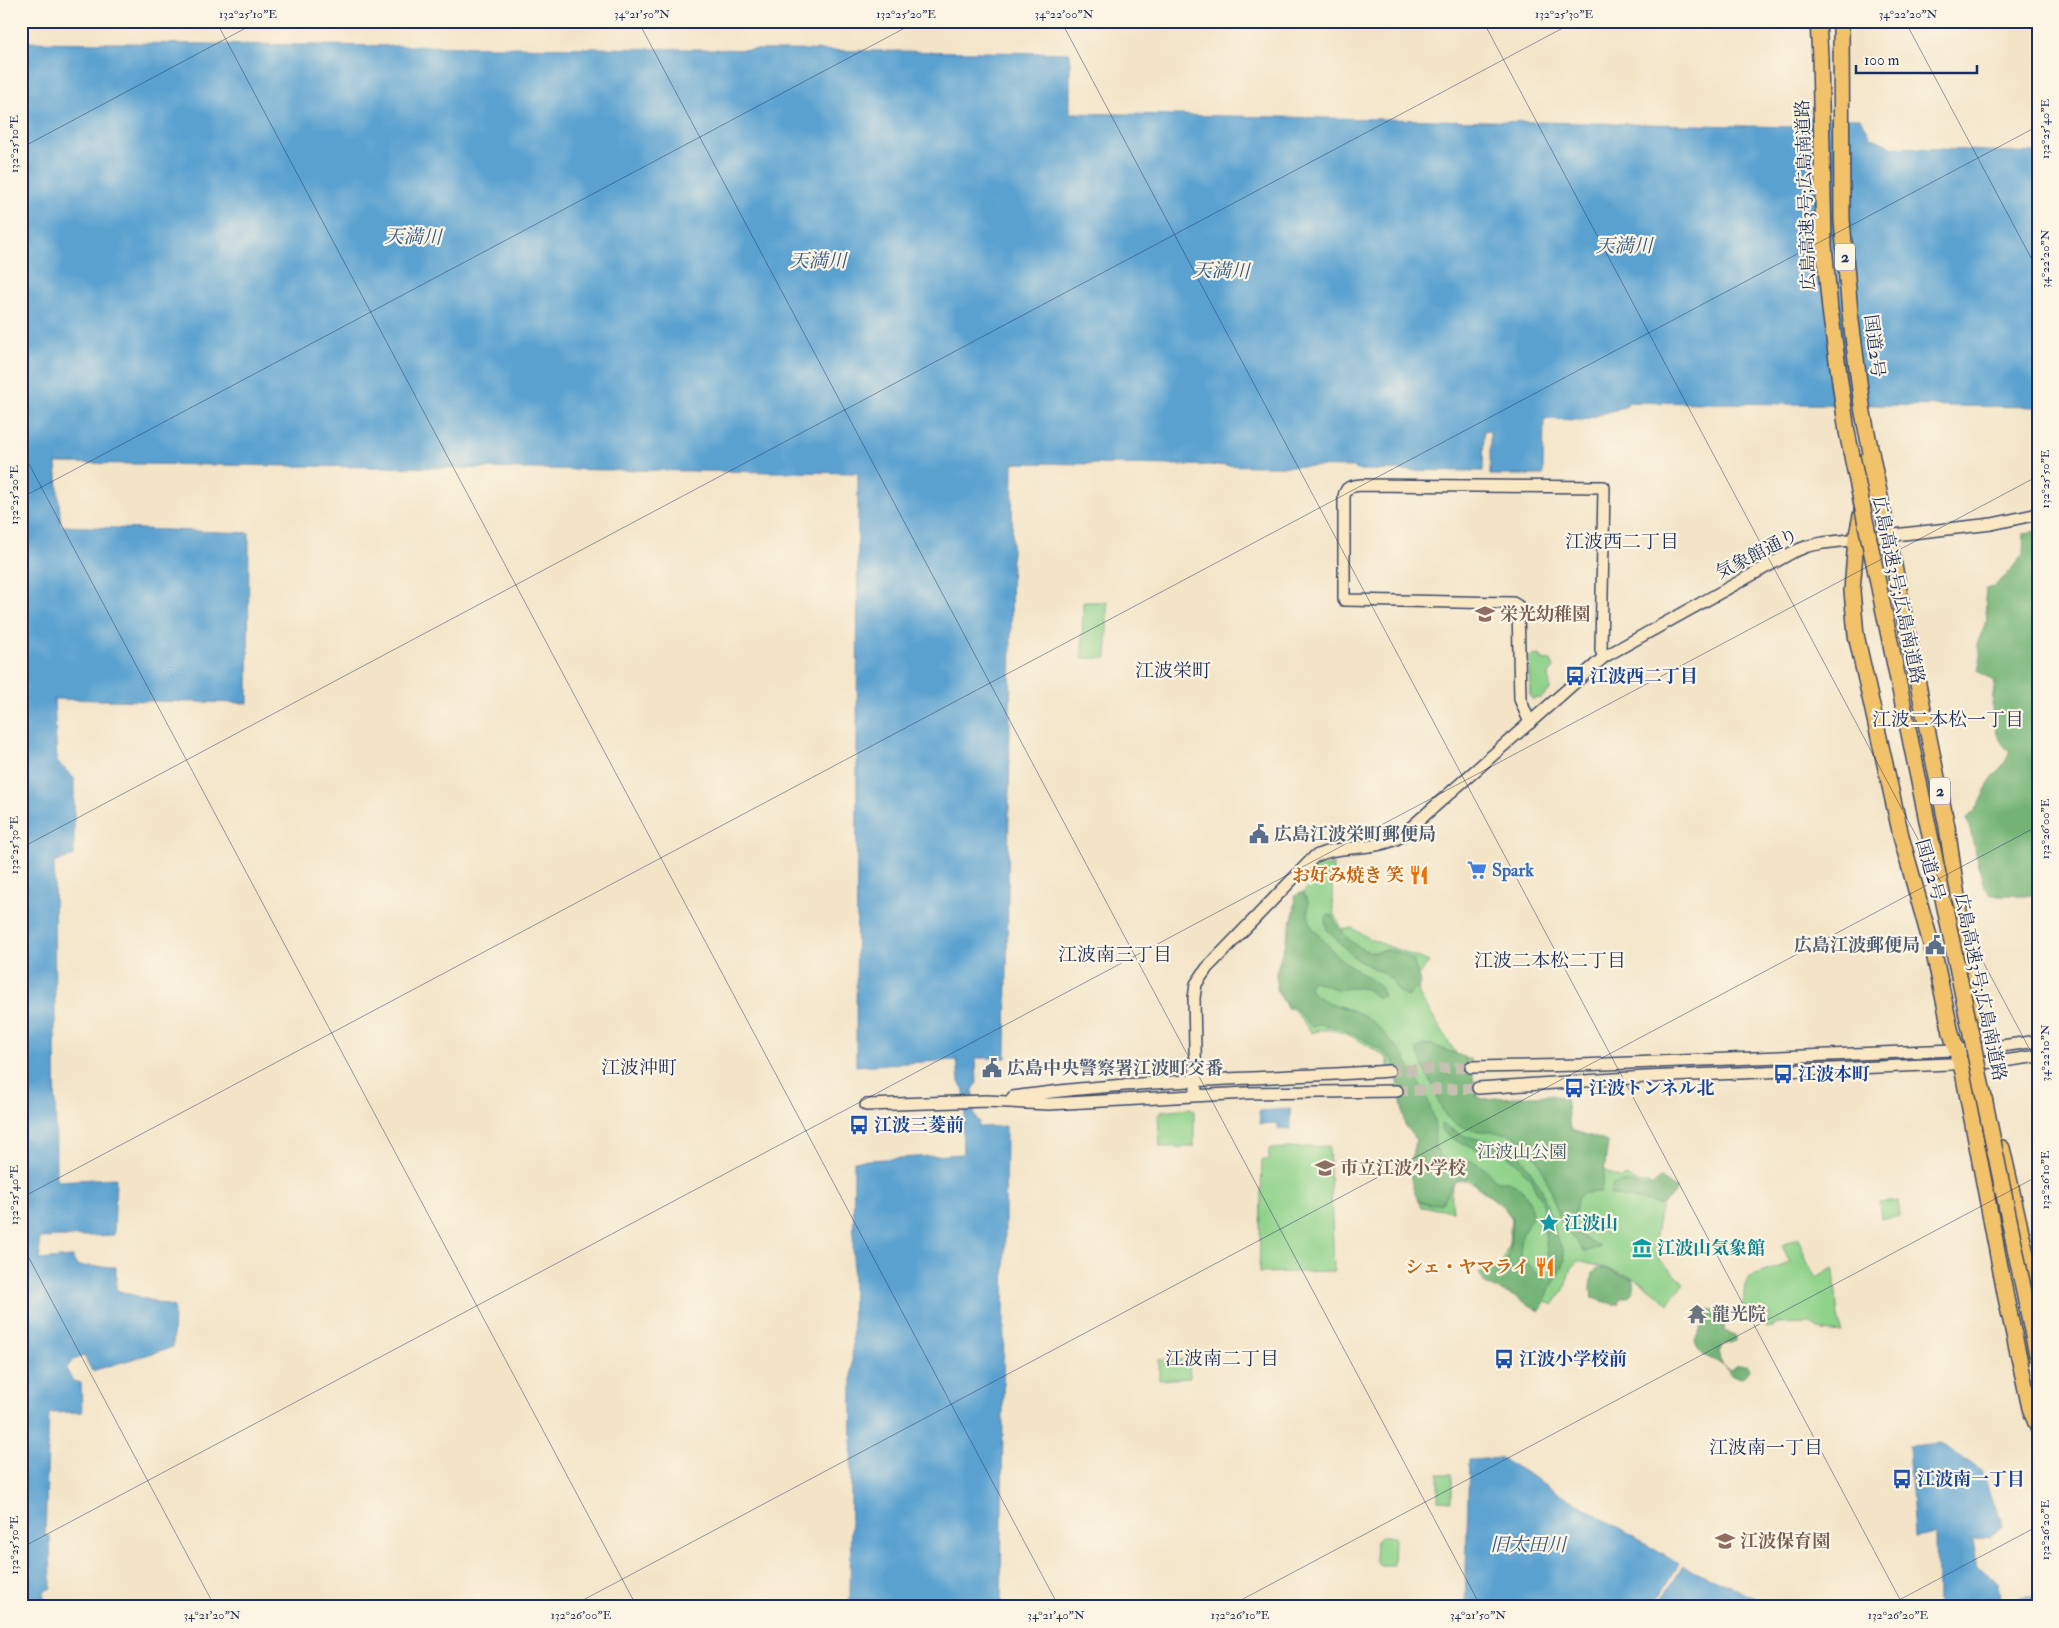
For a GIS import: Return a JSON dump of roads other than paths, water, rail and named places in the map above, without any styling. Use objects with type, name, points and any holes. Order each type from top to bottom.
[{"type":"highway","name":"広島高速3号;広島南道路","points":[[1819,21],[1824,245],[1830,310],[1847,432],[2038,1360]]},
{"type":"highway","name":"国道2号","points":[[1841,21],[1842,220],[1850,313],[1864,413],[1947,827],[1980,1056],[2038,1307]]},
{"type":"highway","name":"国道2号","points":[[1868,435],[1866,492],[1856,539],[1852,591],[1856,635],[1902,840],[1935,958],[1959,1056],[2006,1298],[2030,1408],[2038,1428]]},
{"type":"street","points":[[1530,722],[1520,699],[1518,606],[1513,603],[1344,600],[1344,496],[1345,491],[1349,487],[1370,485],[1604,487],[1601,650],[1604,657]]},
{"type":"street","name":"気象館通り","points":[[1196,1095],[1194,998],[1196,984],[1207,968],[1314,857],[1323,852],[1373,847],[1400,837],[1604,657],[1793,552],[1808,546],[1992,524],[2038,514]]},
{"type":"street","points":[[1980,1056],[2034,1042]]},
{"type":"street","points":[[1478,1088],[1959,1056]]},
{"type":"street","points":[[1471,1067],[1959,1056],[2034,1057]]},
{"type":"street","points":[[866,1105],[981,1101],[1048,1092],[1196,1081],[1389,1071]]},
{"type":"street","points":[[981,1101],[1049,1104],[1196,1095],[1313,1091],[1397,1091]]},
{"type":"water","name":"天満川","points":[[21,42],[1070,53],[1070,113],[1796,127],[1799,117],[1861,118],[1871,137],[1892,147],[2038,153],[2038,407],[1627,402],[1627,406],[1583,420],[1544,419],[1543,475],[1490,475],[1490,431],[1484,430],[1483,471],[1356,470],[1355,467],[1013,463],[1006,1058],[976,1058],[977,1083],[973,1090],[974,1115],[979,1122],[978,1127],[1006,1126],[1001,1607],[850,1607],[854,1161],[963,1154],[962,1122],[965,1116],[964,1090],[959,1082],[957,1060],[856,1066],[858,473],[56,463],[61,526],[249,533],[248,703],[54,699],[57,762],[74,778],[74,855],[54,863],[56,1181],[116,1178],[114,1235],[39,1238],[40,1260],[72,1257],[77,1266],[116,1267],[116,1290],[174,1307],[173,1347],[92,1371],[84,1356],[73,1360],[66,1369],[73,1381],[81,1383],[82,1412],[49,1413],[45,1536],[50,1536],[51,1588],[44,1591],[44,1607],[21,1607]]},
{"type":"water","points":[[1290,1109],[1291,1129],[1278,1129],[1278,1123],[1260,1124],[1259,1111]]},
{"type":"water","points":[[1940,1443],[1982,1471],[2002,1526],[1990,1537],[1972,1540],[1977,1568],[1998,1582],[2000,1600],[2038,1596],[2038,1607],[1937,1607],[1936,1535],[1914,1536],[1908,1446]]},
{"type":"water","name":"旧太田川","points":[[1501,1458],[1679,1564],[1653,1607],[1465,1607],[1469,1460]]},
{"type":"water","points":[[1683,1566],[1778,1607],[1657,1607]]},
{"type":"tunnel","points":[[1389,1071],[1471,1067]]},
{"type":"tunnel","points":[[1397,1091],[1478,1088]]},
{"type":"place","name":"栄光幼稚園","points":[[1485,614]]},
{"type":"place","name":"江波西二丁目","points":[[1575,676]]},
{"type":"place","name":"広島江波栄町郵便局","points":[[1259,834]]},
{"type":"place","name":"Spark","points":[[1477,870]]},
{"type":"place","name":"お好み焼き 笑","points":[[1419,875]]},
{"type":"place","name":"広島江波郵便局","points":[[1935,945]]},
{"type":"place","name":"広島中央警察署江波町交番","points":[[992,1068]]},
{"type":"place","name":"江波本町","points":[[1783,1074]]},
{"type":"place","name":"江波トンネル北","points":[[1574,1088]]},
{"type":"place","name":"江波三菱前","points":[[859,1125]]},
{"type":"place","name":"市立江波小学校","points":[[1325,1168]]},
{"type":"place","name":"江波山","points":[[1549,1223]]},
{"type":"place","name":"江波山気象館","points":[[1642,1248]]},
{"type":"place","name":"シェ・ヤマライ","points":[[1545,1267]]},
{"type":"place","name":"龍光院","points":[[1697,1314]]},
{"type":"place","name":"江波小学校前","points":[[1504,1359]]},
{"type":"place","name":"江波南一丁目","points":[[1902,1479]]},
{"type":"place","name":"江波保育園","points":[[1725,1541]]},
{"type":"district","name":"江波西二丁目","points":[[1622,542]]},
{"type":"district","name":"江波栄町","points":[[1173,671]]},
{"type":"district","name":"江波二本松一丁目","points":[[1948,720]]},
{"type":"district","name":"江波南三丁目","points":[[1115,955]]},
{"type":"district","name":"江波二本松二丁目","points":[[1550,961]]},
{"type":"district","name":"江波沖町","points":[[639,1068]]},
{"type":"district","name":"江波南二丁目","points":[[1222,1359]]},
{"type":"district","name":"江波南一丁目","points":[[1766,1448]]},
{"type":"park label","name":"江波山公園","points":[[1522,1152]]}]
